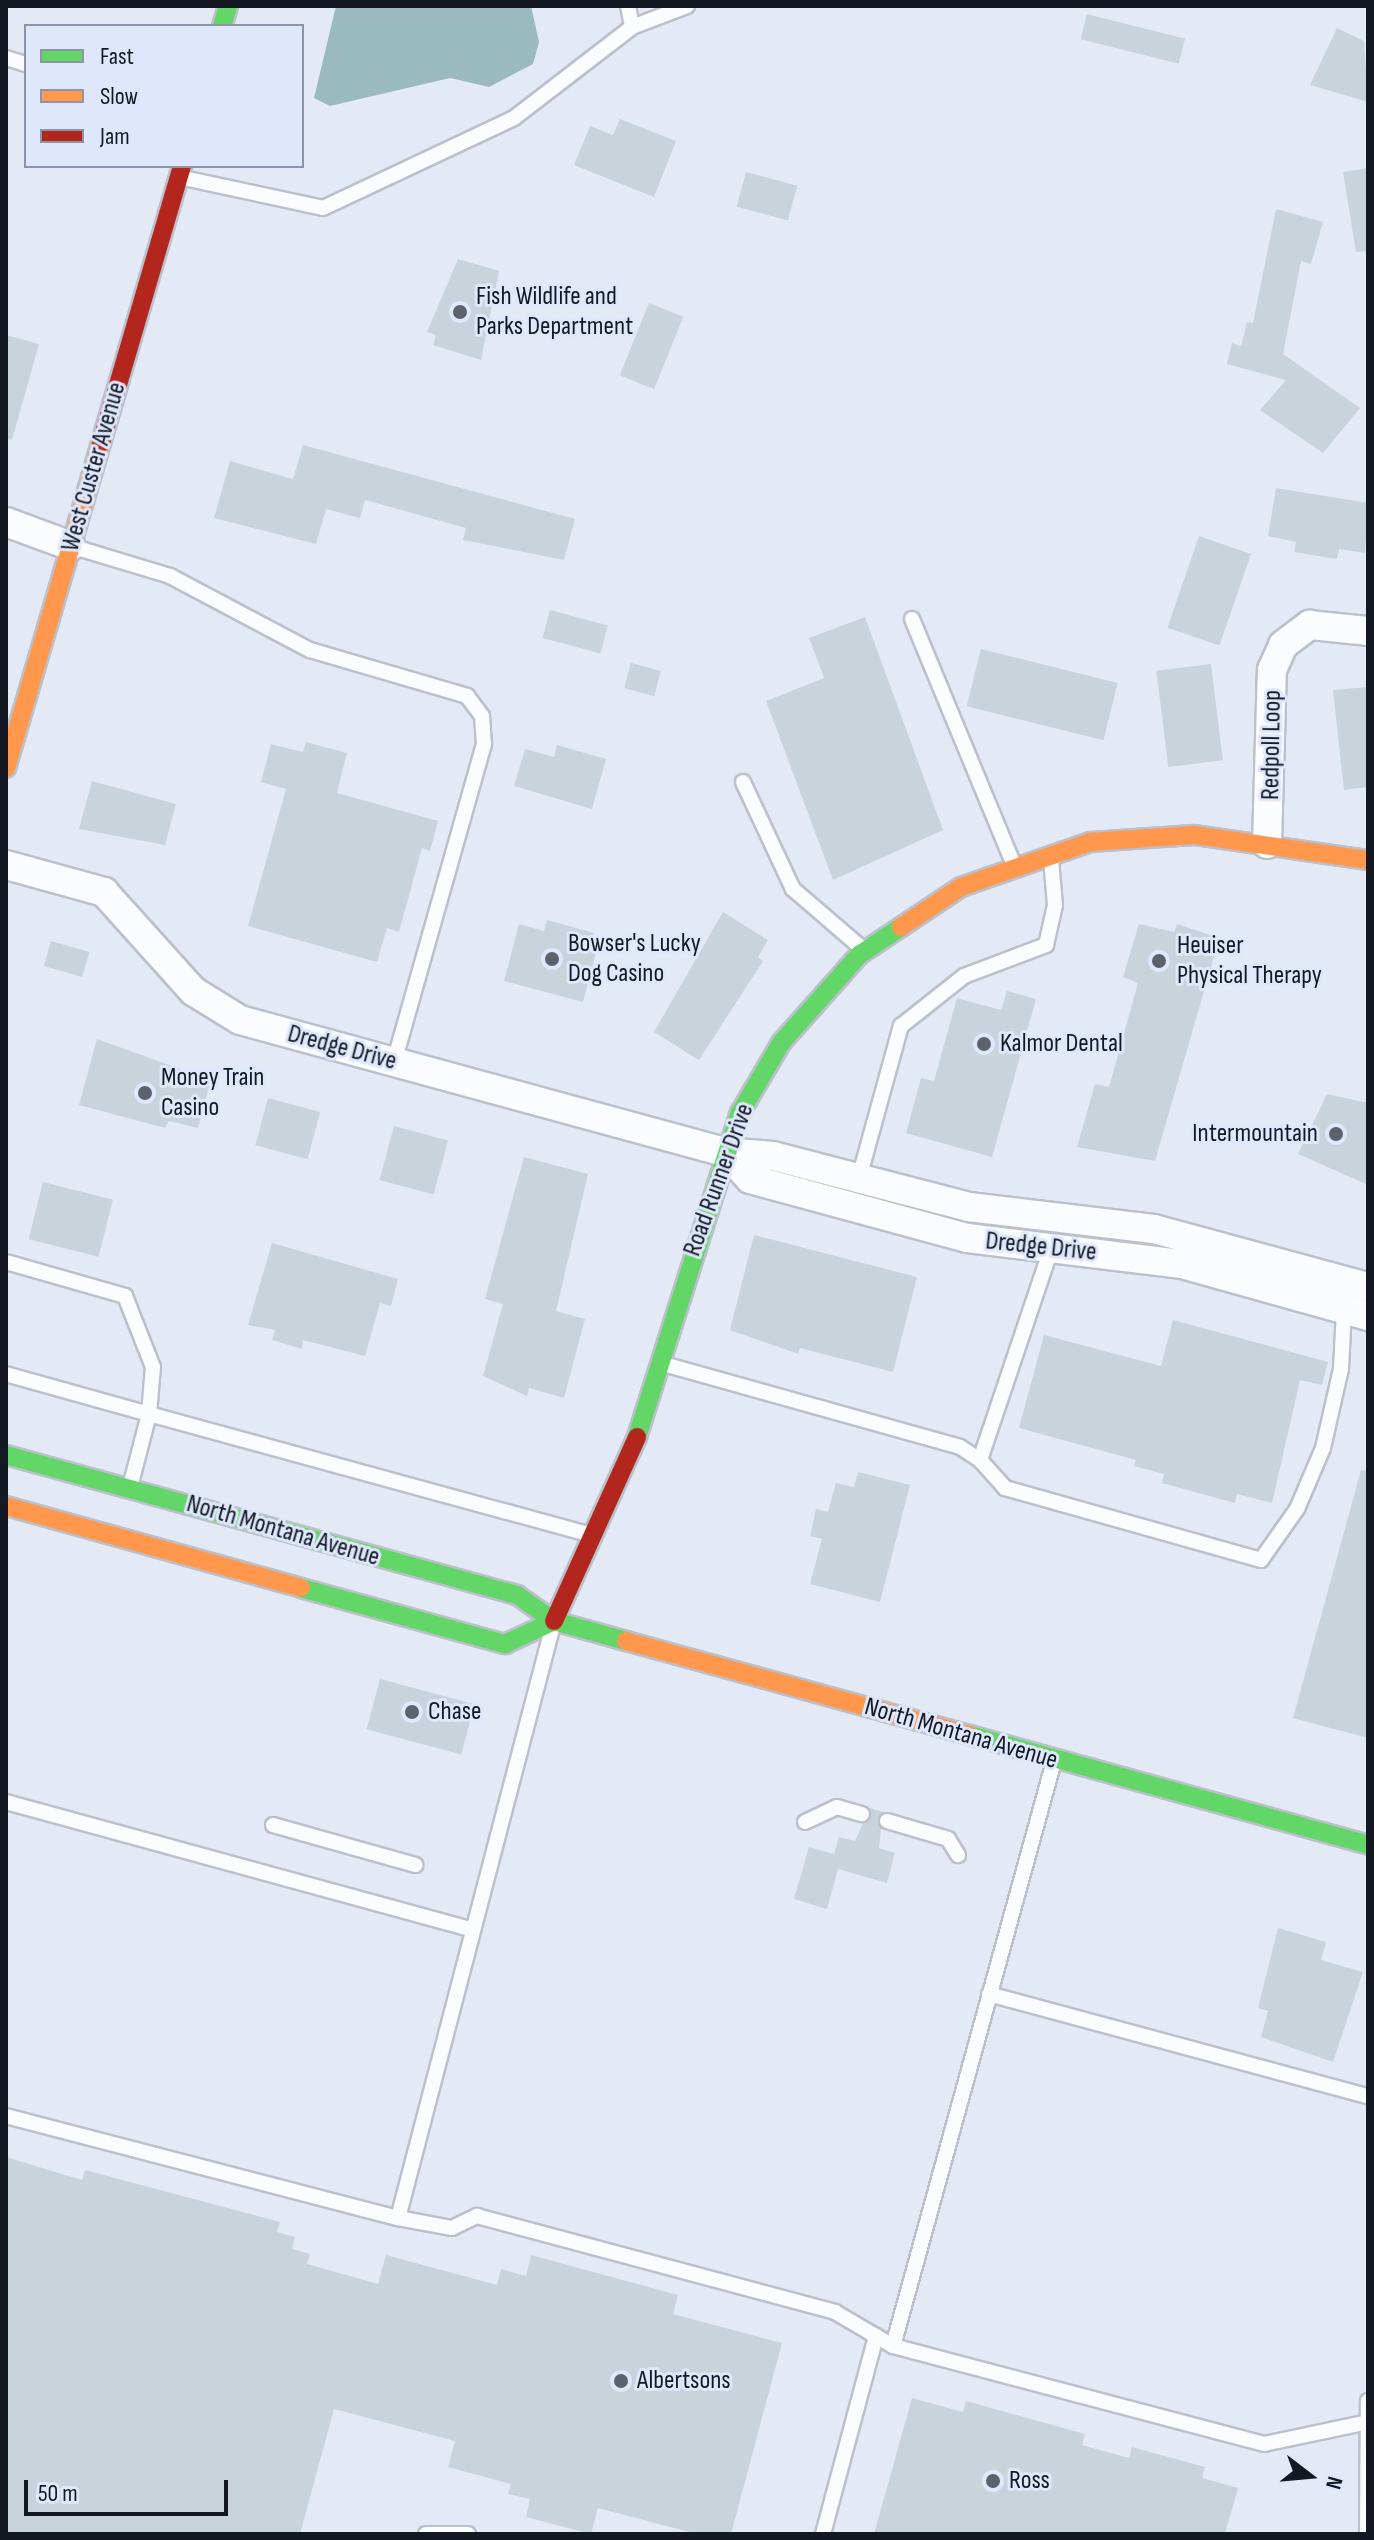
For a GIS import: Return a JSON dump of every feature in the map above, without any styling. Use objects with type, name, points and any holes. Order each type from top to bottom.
[{"type":"main road","name":"West Custer Avenue","points":[[6,768],[180,171]]},
{"type":"main road","name":"Road Runner Drive","points":[[554,1621],[590,1534],[629,1461],[725,1152],[781,1043],[864,951],[961,887],[1013,863],[1050,851],[1159,834],[1267,844],[1368,860]]},
{"type":"main road","name":"North Montana Avenue","points":[[6,1455],[517,1595],[554,1621],[1368,1845]]},
{"type":"main road","name":"North Montana Avenue","points":[[6,1506],[505,1644],[554,1621]]},
{"type":"street","points":[[6,522],[71,546]]},
{"type":"street","name":"Redpoll Loop","points":[[1267,844],[1272,670],[1283,645],[1310,625],[1368,631]]},
{"type":"street","name":"Dredge Drive","points":[[6,865],[104,892],[193,991],[240,1020],[725,1152],[859,1178],[969,1207],[1154,1229],[1368,1287]]},
{"type":"street","name":"Dredge Drive","points":[[725,1152],[750,1179],[967,1238],[1050,1252],[1182,1264],[1356,1313]]},
{"type":"lane","points":[[628,6],[632,27]]},
{"type":"lane","points":[[180,171],[323,208],[514,118],[632,27],[687,6]]},
{"type":"lane","points":[[71,546],[170,576],[310,650],[467,696],[482,716],[484,744],[394,1062]]},
{"type":"lane","points":[[912,619],[1013,863]]},
{"type":"lane","points":[[743,782],[793,889],[864,951]]},
{"type":"lane","points":[[859,1178],[901,1026],[964,976],[1046,945],[1055,905],[1050,851]]},
{"type":"lane","points":[[980,1460],[1050,1252]]},
{"type":"lane","points":[[6,1262],[125,1296],[153,1367],[149,1414],[129,1488]]},
{"type":"lane","points":[[660,1363],[960,1447],[980,1460],[1005,1488],[1261,1560],[1297,1509],[1323,1448],[1356,1313]]},
{"type":"lane","points":[[6,1374],[590,1534]]},
{"type":"lane","points":[[398,2218],[554,1621]]},
{"type":"lane","points":[[893,2346],[1054,1760]]},
{"type":"lane","points":[[6,1802],[473,1930]]},
{"type":"lane","points":[[805,1822],[837,1807],[862,1814]]},
{"type":"lane","points":[[887,1821],[948,1839],[958,1855]]},
{"type":"lane","points":[[273,1825],[415,1865]]},
{"type":"lane","points":[[989,1994],[1368,2096]]},
{"type":"lane","points":[[6,2116],[398,2218],[452,2228],[477,2216],[835,2312],[893,2346],[1264,2444],[1365,2422]]},
{"type":"lane","points":[[823,2534],[876,2336]]},
{"type":"lane","points":[[1367,2534],[1365,2422],[1368,2401]]},
{"type":"lane","points":[[426,2534],[468,2534]]},
{"type":"shaded area","points":[[336,6],[531,6],[539,42],[533,64],[489,87],[450,78],[330,106],[314,98]]},
{"type":"building","points":[[1087,14],[1185,38],[1179,64],[1081,39]]},
{"type":"building","points":[[1337,28],[1364,41],[1368,102],[1310,85]]},
{"type":"building","points":[[620,119],[676,141],[654,197],[574,165],[590,126],[613,135]]},
{"type":"building","points":[[1368,168],[1368,251],[1356,252],[1343,172]]},
{"type":"building","points":[[746,172],[797,186],[788,220],[737,207]]},
{"type":"building","points":[[1276,209],[1323,222],[1311,264],[1301,261],[1283,354],[1360,408],[1323,453],[1260,410],[1286,380],[1227,364],[1232,343],[1241,346],[1247,322],[1253,323]]},
{"type":"building","name":"Fish Wildlife and Parks Department","points":[[458,259],[499,271],[481,360],[433,345],[436,335],[427,332]]},
{"type":"building","points":[[649,303],[683,317],[654,389],[620,375]]},
{"type":"building","points":[[6,335],[39,344],[12,440],[6,439]]},
{"type":"building","points":[[303,445],[575,519],[564,560],[463,540],[466,528],[365,500],[360,518],[326,509],[316,544],[214,518],[230,461],[293,479]]},
{"type":"building","points":[[1276,488],[1368,503],[1365,553],[1339,549],[1337,559],[1294,552],[1296,542],[1268,536]]},
{"type":"building","points":[[1199,536],[1251,554],[1219,646],[1167,628]]},
{"type":"building","points":[[550,610],[608,626],[600,654],[542,638]]},
{"type":"building","points":[[865,617],[943,830],[833,880],[766,701],[824,678],[809,638]]},
{"type":"building","points":[[981,649],[1118,683],[1104,740],[967,706]]},
{"type":"building","points":[[631,663],[661,671],[654,696],[624,688]]},
{"type":"building","points":[[1211,664],[1223,760],[1168,767],[1156,671]]},
{"type":"building","points":[[1368,687],[1368,787],[1344,790],[1333,690]]},
{"type":"building","points":[[306,742],[347,753],[337,793],[438,821],[430,851],[422,848],[399,932],[387,928],[377,962],[248,926],[286,789],[261,782],[271,744],[303,752]]},
{"type":"building","points":[[557,745],[606,759],[592,809],[514,786],[525,749],[554,757]]},
{"type":"building","points":[[92,781],[176,804],[165,845],[79,829]]},
{"type":"building","points":[[723,912],[768,940],[758,957],[763,961],[699,1060],[654,1032]]},
{"type":"building","name":"Bowser's Lucky Dog Casino","points":[[547,920],[594,933],[590,947],[597,949],[583,1002],[504,981],[519,924],[544,931]]},
{"type":"building","points":[[1139,924],[1174,932],[1177,924],[1210,935],[1208,945],[1217,946],[1155,1161],[1077,1147],[1095,1084],[1109,1087],[1138,983],[1123,977]]},
{"type":"building","points":[[51,941],[89,952],[82,977],[44,966]]},
{"type":"building","name":"Kalmor Dental","points":[[1007,991],[1036,999],[992,1157],[906,1133],[921,1078],[934,1081],[957,998],[1001,1010]]},
{"type":"building","name":"Money Train Casino","points":[[97,1039],[211,1080],[198,1128],[169,1121],[165,1128],[79,1105]]},
{"type":"building","name":"Intermountain","points":[[1327,1094],[1368,1103],[1368,1185],[1298,1154]]},
{"type":"building","points":[[268,1098],[320,1112],[307,1159],[255,1145]]},
{"type":"building","points":[[394,1126],[448,1140],[434,1195],[380,1180]]},
{"type":"building","points":[[524,1157],[588,1174],[556,1311],[585,1319],[564,1398],[529,1388],[527,1396],[483,1376],[503,1304],[485,1299]]},
{"type":"building","points":[[43,1182],[113,1199],[99,1257],[29,1239]]},
{"type":"building","points":[[754,1235],[917,1277],[893,1372],[800,1348],[798,1354],[730,1330]]},
{"type":"building","points":[[272,1243],[398,1279],[391,1306],[380,1303],[365,1356],[303,1340],[302,1349],[272,1340],[275,1330],[248,1325]]},
{"type":"building","points":[[1173,1320],[1328,1362],[1322,1385],[1300,1380],[1272,1503],[1237,1494],[1235,1503],[1162,1483],[1164,1474],[1134,1466],[1136,1460],[1019,1428],[1044,1335],[1161,1366]]},
{"type":"building","points":[[1361,1470],[1368,1471],[1368,1738],[1293,1718]]},
{"type":"building","points":[[858,1472],[910,1485],[880,1602],[810,1584],[822,1539],[810,1536],[816,1509],[828,1512],[836,1483],[854,1487]]},
{"type":"building","points":[[380,1679],[475,1704],[461,1755],[367,1729]]},
{"type":"building","points":[[870,1808],[883,1812],[879,1848],[895,1853],[887,1883],[838,1869],[827,1909],[794,1899],[809,1847],[834,1854],[839,1837],[855,1841]]},
{"type":"building","points":[[1278,1928],[1326,1942],[1321,1960],[1363,1972],[1333,2062],[1261,2037],[1268,2011],[1258,2008]]},
{"type":"building","points":[[6,2157],[82,2180],[85,2170],[280,2222],[277,2232],[295,2237],[292,2249],[310,2254],[307,2264],[378,2284],[386,2255],[497,2285],[501,2269],[526,2276],[531,2255],[678,2295],[673,2314],[782,2343],[731,2534],[697,2534],[598,2508],[591,2534],[526,2517],[530,2499],[508,2494],[511,2484],[448,2467],[455,2441],[334,2409],[300,2534],[6,2534]]},
{"type":"building","points":[[912,2398],[963,2412],[966,2401],[1085,2434],[1082,2445],[1129,2458],[1132,2447],[1205,2467],[1202,2478],[1238,2488],[1225,2534],[874,2534]]},
{"type":"traffic: fast","points":[[223,24],[228,6]]},
{"type":"traffic: fast","points":[[637,1437],[740,1113],[781,1043],[859,955],[901,927]]},
{"type":"traffic: fast","points":[[6,1455],[517,1595],[554,1621],[626,1641]]},
{"type":"traffic: fast","points":[[301,1588],[505,1644],[554,1621]]},
{"type":"traffic: fast","points":[[970,1735],[1368,1845]]},
{"type":"traffic: slow","points":[[6,768],[101,443]]},
{"type":"traffic: slow","points":[[901,927],[961,887],[1090,842],[1194,835],[1368,860]]},
{"type":"traffic: slow","points":[[6,1506],[301,1588]]},
{"type":"traffic: slow","points":[[626,1641],[970,1735]]},
{"type":"traffic: jam","points":[[101,443],[181,168]]},
{"type":"traffic: jam","points":[[554,1621],[637,1437]]},
{"type":"place","name":"Fish Wildlife and Parks Department","points":[[460,312]]},
{"type":"place","name":"Bowser's Lucky Dog Casino","points":[[552,959]]},
{"type":"place","name":"Heuiser Physical Therapy","points":[[1159,961]]},
{"type":"place","name":"Kalmor Dental","points":[[984,1044]]},
{"type":"place","name":"Money Train Casino","points":[[145,1093]]},
{"type":"place","name":"Intermountain","points":[[1336,1134]]},
{"type":"place","name":"Chase","points":[[412,1712]]},
{"type":"place","name":"Albertsons","points":[[621,2381]]},
{"type":"place","name":"Ross","points":[[993,2481]]}]
